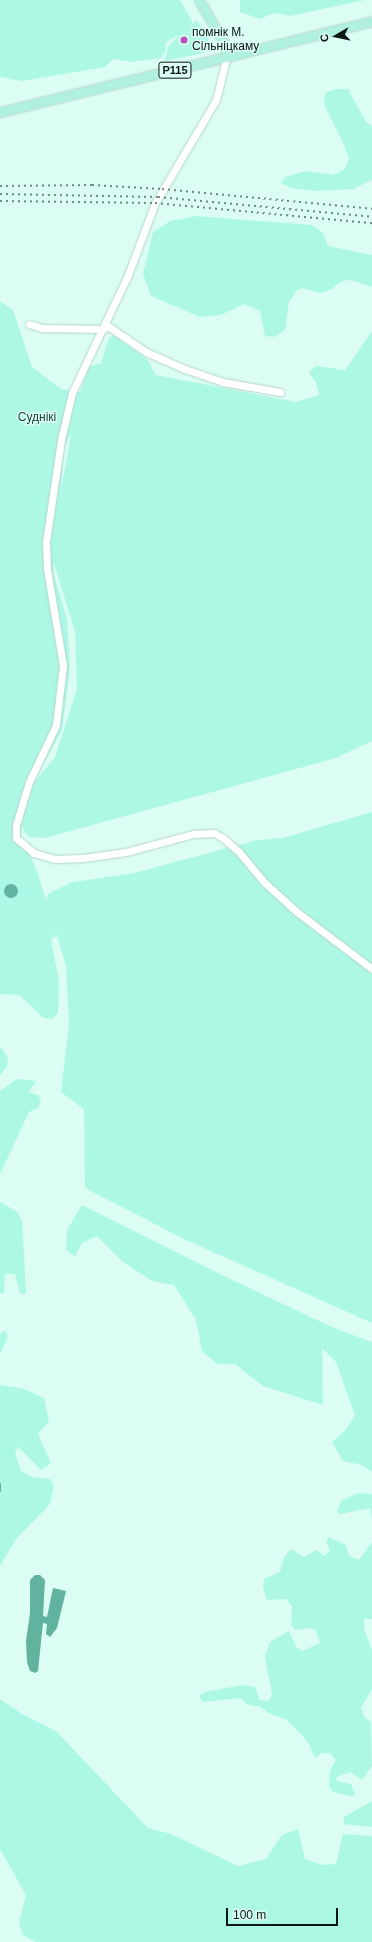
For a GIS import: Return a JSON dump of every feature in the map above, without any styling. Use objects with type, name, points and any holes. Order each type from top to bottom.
[{"type":"main road","points":[[199,0],[224,43],[227,55]]},
{"type":"main road","name":"Р115","points":[[0,112],[227,55],[372,21]]},
{"type":"street","points":[[227,55],[216,100],[155,203],[128,275],[72,393],[61,440],[46,542],[47,569],[63,666],[56,725],[29,782],[16,825],[16,838],[34,853],[55,859],[118,853],[193,834],[214,833],[228,842],[264,883],[298,912],[372,969]]},
{"type":"street","points":[[29,324],[42,328],[104,326],[146,352],[186,369],[223,382],[280,392]]},
{"type":"green space","points":[[0,0],[180,0],[193,23],[182,33],[197,20],[208,39],[207,48],[203,53],[165,61],[168,47],[179,35],[166,42],[165,52],[161,58],[131,62],[113,59],[105,67],[22,81],[0,77]]},
{"type":"green space","points":[[240,0],[365,0],[290,16],[274,13],[260,19],[240,12]]},
{"type":"green space","points":[[336,89],[348,89],[366,122],[372,126],[372,180],[353,189],[317,191],[291,188],[281,183],[285,177],[306,171],[333,175],[345,169],[349,158],[324,104],[325,93]]},
{"type":"green space","points":[[196,216],[312,225],[323,233],[328,246],[372,255],[372,287],[350,280],[342,281],[332,289],[321,293],[302,288],[297,290],[289,302],[285,330],[274,337],[265,336],[260,311],[244,304],[221,315],[200,317],[151,296],[143,274],[153,232],[170,221]]},
{"type":"green space","name":"Суднікі","points":[[0,301],[13,310],[32,367],[61,389],[80,392],[89,367],[101,363],[109,338],[114,335],[147,359],[156,375],[296,402],[319,395],[316,382],[309,373],[316,366],[345,370],[372,331],[372,741],[336,758],[45,838],[29,837],[22,827],[21,836],[37,871],[57,936],[51,939],[59,982],[58,1013],[52,1019],[44,1018],[19,995],[0,994]],"holes":[[[70,435],[71,436],[61,489],[64,447]],[[54,563],[75,632],[77,689],[55,757],[32,785],[62,730],[70,669],[67,618],[53,573]]]},
{"type":"green space","points":[[372,812],[372,1323],[186,1240],[85,1188],[84,1109],[61,1092],[69,1023],[66,966],[46,899],[49,893],[73,882],[134,873],[257,840],[283,838]]},
{"type":"green space","points":[[0,1046],[8,1058],[7,1067],[0,1075]]},
{"type":"green space","points":[[17,1079],[36,1081],[29,1092],[38,1095],[41,1101],[38,1108],[29,1112],[0,1174],[0,1091]]},
{"type":"green space","points":[[0,1202],[16,1211],[22,1220],[26,1293],[20,1294],[15,1274],[5,1274],[4,1293],[0,1293]]},
{"type":"green space","points":[[82,1205],[222,1275],[334,1328],[372,1342],[372,1472],[362,1465],[343,1461],[332,1442],[345,1431],[355,1415],[336,1362],[322,1348],[323,1405],[263,1386],[235,1364],[217,1364],[202,1351],[196,1320],[174,1285],[152,1281],[122,1261],[97,1236],[82,1243],[75,1256],[66,1250],[67,1230]]},
{"type":"green space","points":[[5,1330],[8,1337],[0,1354],[0,1334]]},
{"type":"green space","points":[[0,1385],[24,1389],[44,1398],[49,1421],[38,1434],[51,1463],[41,1470],[18,1447],[15,1453],[21,1471],[32,1477],[50,1479],[54,1486],[50,1504],[16,1539],[0,1566]]},
{"type":"green space","points":[[358,1493],[372,1494],[372,1521],[370,1508],[340,1514],[337,1511],[341,1501]]},
{"type":"green space","points":[[329,1537],[346,1545],[349,1556],[359,1560],[372,1542],[372,1619],[364,1619],[364,1629],[372,1650],[372,1689],[361,1708],[365,1718],[371,1722],[372,1766],[362,1780],[350,1772],[337,1777],[336,1781],[351,1784],[355,1795],[351,1796],[333,1792],[329,1787],[330,1771],[336,1760],[330,1753],[322,1753],[315,1758],[308,1742],[286,1719],[268,1713],[261,1707],[247,1704],[241,1698],[203,1702],[199,1696],[205,1692],[242,1685],[255,1687],[260,1700],[269,1701],[272,1695],[265,1656],[270,1642],[289,1631],[296,1647],[302,1651],[320,1643],[316,1630],[308,1628],[296,1630],[291,1625],[292,1607],[287,1599],[267,1600],[263,1587],[264,1579],[280,1572],[284,1557],[291,1549],[304,1557],[316,1550],[324,1556],[330,1551],[326,1541]]},
{"type":"green space","points":[[0,1699],[22,1714],[56,1731],[148,1828],[171,1834],[238,1866],[266,1859],[282,1835],[298,1829],[305,1859],[323,1865],[336,1864],[343,1834],[372,1836],[372,1942],[36,1942],[23,1935],[19,1923],[26,1895],[0,1849]]},
{"type":"green space","points":[[372,1801],[372,1827],[344,1824],[344,1817]]},
{"type":"shaded area","points":[[11,884],[16,886],[18,891],[16,896],[11,898],[6,896],[4,891],[6,886]]},
{"type":"shaded area","points":[[35,1575],[40,1575],[45,1580],[43,1616],[47,1617],[53,1588],[66,1591],[57,1628],[50,1637],[46,1634],[47,1624],[43,1623],[38,1671],[35,1673],[30,1671],[27,1662],[26,1641],[30,1613],[30,1580]]},
{"type":"waterway","points":[[0,1484],[0,1491]]},
{"type":"railway","points":[[0,186],[92,185],[162,189],[372,209]]},
{"type":"railway","points":[[0,194],[158,197],[372,217]]},
{"type":"railway","points":[[0,201],[155,203],[372,223]]},
{"type":"place","name":"помнік М. Сільніцкаму","points":[[184,40]]}]
